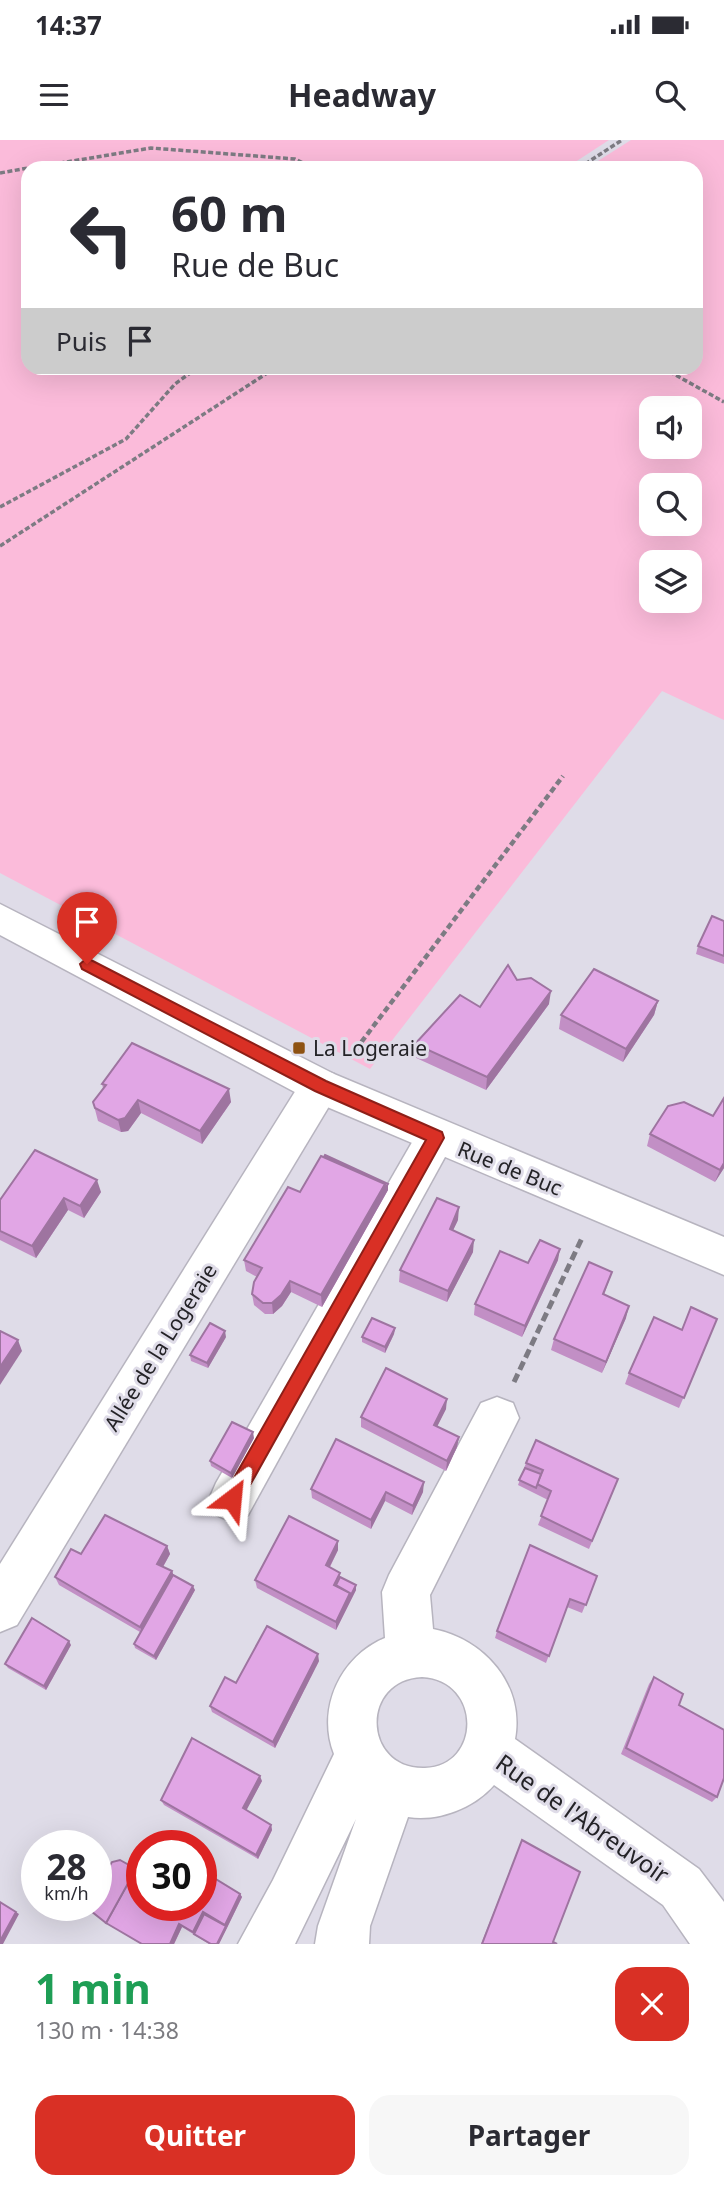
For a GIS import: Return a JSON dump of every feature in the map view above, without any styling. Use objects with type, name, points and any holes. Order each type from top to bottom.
[{"type":"street","name":"Rue de Buc","points":[[0,918],[320,1086],[436,1138],[724,1256]]},
{"type":"street","name":"Allée de la Logeraie","points":[[0,1608],[320,1086]]},
{"type":"street","points":[[232,1499],[436,1138]]},
{"type":"street","points":[[342,1944],[376,1772],[354,1721],[361,1688],[373,1670],[390,1658],[410,1651],[406,1592],[497,1418]]},
{"type":"street","name":"Rue de l'Abreuvoir","points":[[376,1772],[415,1796],[438,1794],[459,1786],[476,1769],[486,1749],[490,1727],[488,1705],[473,1677],[449,1657],[430,1651],[410,1651]]},
{"type":"street","name":"Rue de l'Abreuvoir","points":[[486,1749],[702,1891],[722,1944]]},
{"type":"street","points":[[265,1944],[376,1772]]},
{"type":"path","points":[[590,161],[622,140]]},
{"type":"path","points":[[72,161],[151,148],[299,161]]},
{"type":"path","points":[[0,173],[21,169]]},
{"type":"path","points":[[0,508],[126,439],[175,384],[187,375]]},
{"type":"path","points":[[0,546],[264,375]]},
{"type":"path","points":[[676,375],[724,402]]},
{"type":"path","points":[[320,1086],[347,1062],[563,776]]},
{"type":"path","points":[[497,1418],[598,1204]]},
{"type":"shaded area","points":[[0,140],[609,140],[577,161],[21,161],[21,375],[703,375],[703,161],[598,161],[631,140],[724,140],[724,720],[662,691],[370,1069],[0,873]]},
{"type":"building","points":[[712,916],[724,921],[724,956],[698,946]]},
{"type":"building","points":[[508,965],[517,980],[531,978],[551,991],[487,1077],[415,1044],[460,995],[480,1007]]},
{"type":"building","points":[[594,969],[658,1001],[626,1049],[561,1015]]},
{"type":"building","points":[[132,1043],[229,1089],[200,1131],[138,1100],[125,1118],[118,1120],[95,1108],[93,1102],[106,1085],[102,1084]]},
{"type":"building","points":[[724,1098],[724,1163],[720,1170],[650,1134],[668,1106],[684,1102],[713,1116]]},
{"type":"building","points":[[35,1150],[97,1180],[80,1206],[64,1198],[32,1246],[0,1231],[0,1200]]},
{"type":"building","points":[[325,1155],[388,1184],[384,1190],[385,1184],[324,1157]]},
{"type":"building","points":[[321,1156],[385,1184],[321,1295],[290,1281],[272,1303],[263,1303],[252,1294],[254,1282],[262,1268],[244,1260],[288,1187],[300,1192]]},
{"type":"building","points":[[437,1198],[459,1207],[450,1229],[474,1240],[448,1291],[400,1270]]},
{"type":"building","points":[[540,1240],[560,1249],[525,1326],[475,1304],[500,1251],[528,1263]]},
{"type":"building","points":[[589,1262],[612,1272],[603,1294],[629,1306],[606,1362],[554,1339]]},
{"type":"building","points":[[691,1307],[717,1319],[684,1398],[629,1373],[654,1317],[682,1330]]},
{"type":"building","points":[[372,1318],[395,1328],[385,1347],[362,1337]]},
{"type":"building","points":[[210,1323],[225,1331],[207,1363],[190,1355]]},
{"type":"building","points":[[0,1331],[18,1340],[0,1367]]},
{"type":"building","points":[[386,1368],[447,1399],[434,1425],[459,1437],[447,1461],[361,1417]]},
{"type":"building","points":[[232,1422],[253,1432],[231,1473],[210,1461]]},
{"type":"building","points":[[336,1439],[424,1482],[413,1506],[386,1492],[371,1520],[311,1489]]},
{"type":"building","points":[[536,1440],[618,1479],[592,1541],[541,1516],[551,1491],[537,1484],[543,1470],[526,1463]]},
{"type":"building","points":[[525,1468],[541,1474],[536,1488],[519,1480]]},
{"type":"building","points":[[105,1515],[167,1546],[157,1564],[172,1571],[140,1627],[55,1577],[71,1549],[81,1554]]},
{"type":"building","points":[[289,1516],[338,1541],[326,1565],[340,1573],[334,1585],[350,1593],[336,1622],[255,1580]]},
{"type":"building","points":[[530,1545],[597,1576],[586,1605],[570,1599],[549,1656],[497,1631]]},
{"type":"building","points":[[173,1575],[193,1586],[154,1656],[134,1644]]},
{"type":"building","points":[[340,1577],[356,1585],[350,1597],[350,1593],[336,1585]]},
{"type":"building","points":[[32,1618],[69,1641],[44,1686],[5,1664]]},
{"type":"building","points":[[267,1626],[318,1654],[273,1742],[210,1706],[225,1677],[236,1683]]},
{"type":"building","points":[[654,1677],[683,1694],[679,1705],[724,1730],[724,1778],[717,1797],[626,1748]]},
{"type":"building","points":[[192,1738],[260,1776],[243,1808],[271,1825],[256,1855],[161,1800]]},
{"type":"building","points":[[522,1840],[580,1872],[553,1942],[557,1944],[482,1944]]},
{"type":"building","points":[[120,1860],[126,1863],[126,1887],[112,1912],[112,1862]]},
{"type":"building","points":[[217,1880],[240,1894],[225,1925],[217,1920]]},
{"type":"building","points":[[126,1887],[126,1921],[198,1921],[193,1932],[179,1924],[170,1944],[142,1944],[106,1923],[112,1921],[112,1912]]},
{"type":"building","points":[[0,1902],[16,1912],[0,1941]]},
{"type":"building","points":[[200,1921],[217,1921],[226,1926],[217,1944],[211,1944],[194,1934]]},
{"type":"place","name":"La Logeraie","points":[[299,1048]]},
{"type":"route","points":[[87,964],[320,1086],[436,1138],[232,1499]]}]
